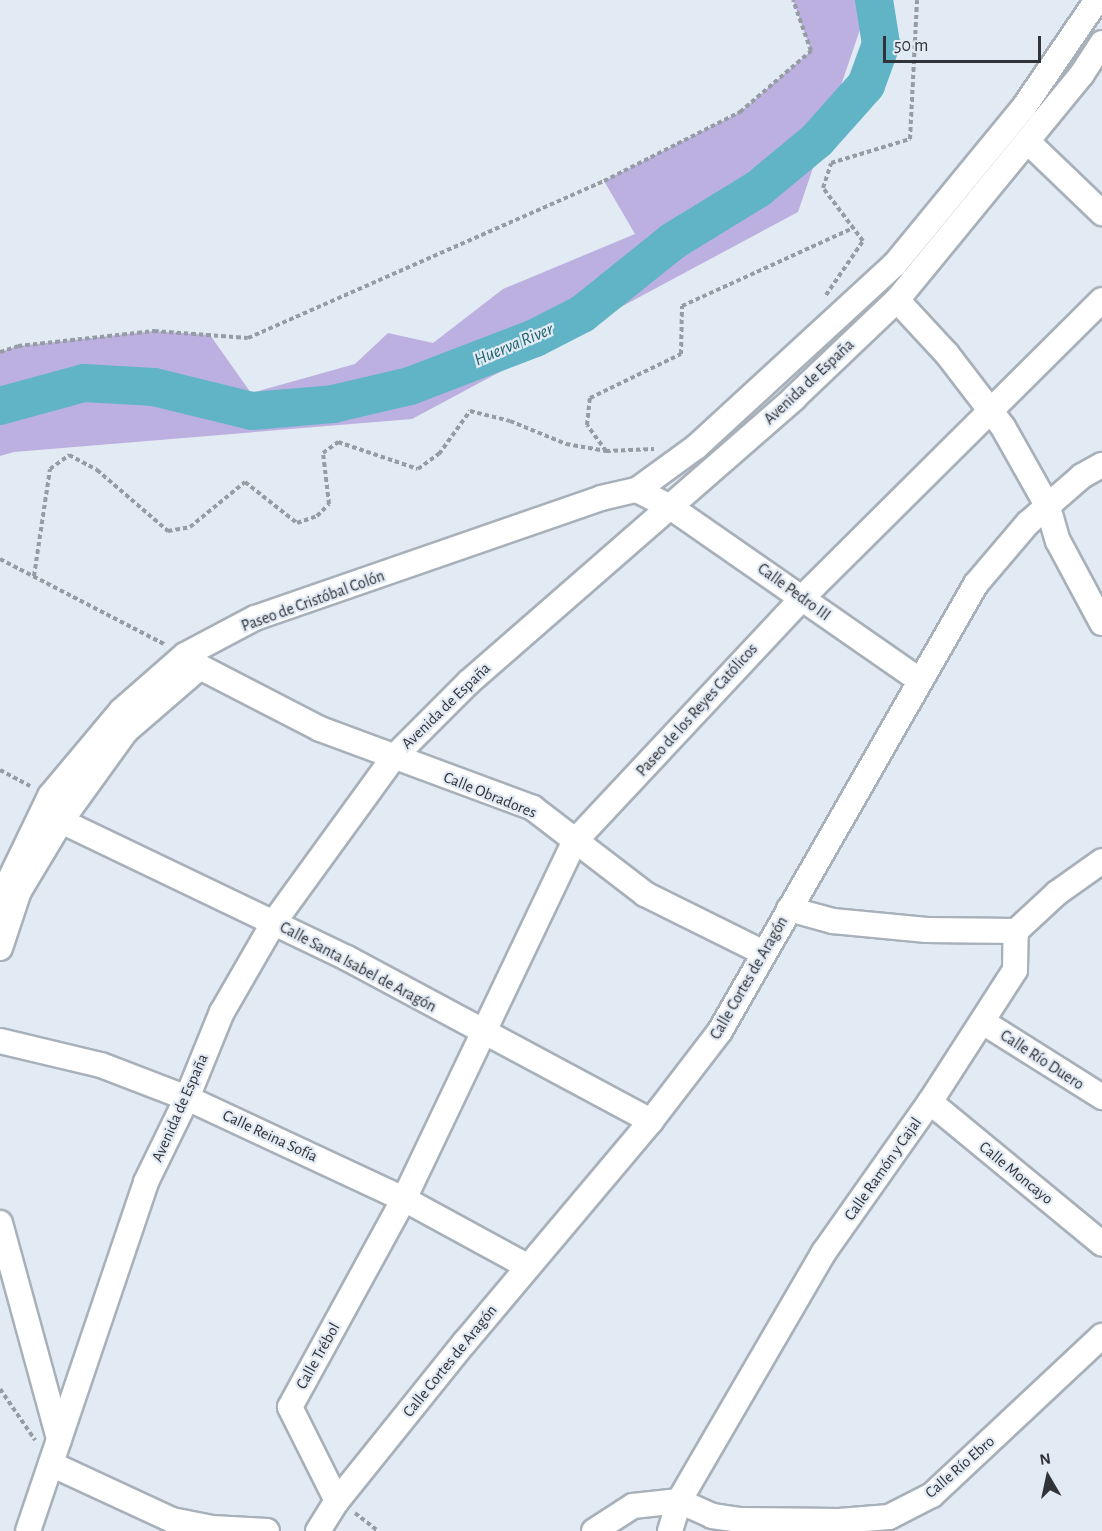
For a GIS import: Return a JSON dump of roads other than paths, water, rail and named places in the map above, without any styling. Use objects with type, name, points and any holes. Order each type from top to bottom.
[{"type":"street","points":[[669,506],[636,490],[696,447],[895,264],[1024,107],[1097,0]]},
{"type":"street","name":"Avenida de España","points":[[28,1531],[146,1182],[187,1098],[222,1012],[274,922],[394,757],[469,682],[794,398],[897,300],[1083,75],[1102,42]]},
{"type":"street","points":[[1028,142],[1102,213]]},
{"type":"street","points":[[897,300],[990,408],[1048,507],[1058,542],[1102,623]]},
{"type":"street","name":"Paseo de los Reyes Católicos","points":[[404,1199],[575,841],[804,596],[990,408],[1102,300]]},
{"type":"street","name":"Calle Cortes de Aragón","points":[[318,1531],[337,1502],[527,1266],[651,1122],[720,1031],[918,679],[976,584],[1028,523],[1082,476],[1102,465]]},
{"type":"street","name":"Paseo de Cristóbal Colón","points":[[0,900],[50,796],[121,711],[255,618],[601,498],[636,490]]},
{"type":"street","name":"Calle Pedro III","points":[[669,506],[804,596],[852,636],[918,679]]},
{"type":"street","name":"Paseo de Cristóbal Colón","points":[[0,948],[20,891],[61,821],[126,731],[192,661]]},
{"type":"street","name":"Calle Obradores","points":[[192,661],[320,729],[533,808],[645,894],[764,953]]},
{"type":"street","name":"Calle Santa Isabel de Aragón","points":[[61,821],[274,922],[481,1034],[651,1122]]},
{"type":"street","points":[[789,909],[833,921],[927,930],[1016,931],[1057,893],[1102,861]]},
{"type":"street","name":"Calle Ramón y Cajal","points":[[670,1531],[679,1500],[824,1252],[930,1102],[1015,970],[1016,931]]},
{"type":"street","name":"Calle Río Duero","points":[[983,1022],[1102,1097]]},
{"type":"street","name":"Calle Reina Sofía","points":[[0,1041],[101,1065],[187,1098],[404,1199],[527,1266]]},
{"type":"street","name":"Calle Moncayo","points":[[930,1102],[1102,1244]]},
{"type":"street","name":"Calle Trébol","points":[[337,1502],[290,1407],[404,1199]]},
{"type":"street","points":[[0,1223],[59,1439]]},
{"type":"street","name":"Calle Río Ebro","points":[[679,1500],[712,1516],[741,1520],[839,1521],[889,1516],[932,1495],[1102,1336]]},
{"type":"street","points":[[51,1464],[172,1520],[212,1528],[267,1531]]},
{"type":"street","points":[[594,1531],[633,1506],[679,1500]]},
{"type":"waterway","name":"Huerva River","points":[[0,406],[84,383],[154,387],[252,411],[333,404],[410,386],[535,338],[582,314],[673,241],[758,189],[817,140],[866,85],[881,44],[874,0]]}]
